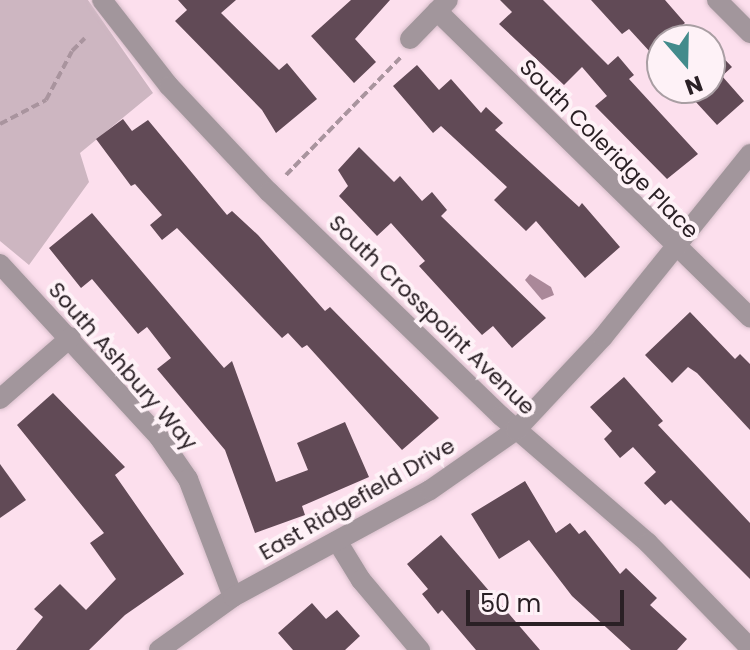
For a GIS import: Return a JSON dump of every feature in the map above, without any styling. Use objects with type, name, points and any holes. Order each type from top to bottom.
[{"type":"street","name":"South Crosspoint Avenue","points":[[102,0],[169,86],[269,192],[516,430],[648,543],[747,647]]},
{"type":"street","points":[[717,0],[750,33]]},
{"type":"street","name":"South Coleridge Place","points":[[406,47],[442,5],[672,245],[750,318]]},
{"type":"street","name":"East Ridgefield Drive","points":[[159,650],[233,597],[430,490],[516,430],[603,337],[672,245],[750,154]]},
{"type":"street","name":"South Ashbury Way","points":[[0,264],[71,337],[188,479],[233,597]]},
{"type":"street","points":[[0,399],[71,337]]},
{"type":"street","points":[[337,541],[420,650]]},
{"type":"path","points":[[0,124],[46,100],[72,51],[85,38]]},
{"type":"path","points":[[286,175],[406,47]]},
{"type":"shaded area","points":[[0,0],[88,0],[153,93],[80,153],[89,182],[29,265],[0,241]]},
{"type":"shaded area","points":[[530,274],[551,287],[554,295],[542,300],[525,280]]},
{"type":"building","points":[[178,0],[236,0],[221,13],[279,70],[287,63],[317,99],[276,133],[262,110],[175,21],[187,10]]},
{"type":"building","points":[[351,0],[390,0],[355,39],[376,62],[354,83],[311,36]]},
{"type":"building","points":[[500,0],[543,0],[608,65],[618,56],[634,75],[629,79],[646,97],[646,104],[652,104],[698,154],[667,179],[595,106],[607,96],[582,67],[564,85],[499,24],[512,12]]},
{"type":"building","points":[[591,0],[665,0],[685,23],[646,24],[646,48],[629,29],[622,34]]},
{"type":"building","points":[[417,65],[439,90],[451,79],[481,113],[486,107],[503,123],[495,130],[579,207],[582,203],[620,247],[585,278],[536,221],[526,231],[494,200],[507,187],[441,126],[433,133],[393,86]]},
{"type":"building","points":[[726,81],[744,101],[717,125],[698,104],[726,104]]},
{"type":"building","points":[[123,119],[132,131],[148,120],[227,215],[232,211],[258,235],[325,311],[330,307],[439,418],[402,450],[307,345],[302,348],[288,333],[282,338],[177,228],[162,240],[150,225],[162,215],[135,184],[131,186],[96,139]]},
{"type":"building","points":[[359,147],[394,182],[400,176],[422,201],[432,192],[447,210],[441,216],[546,318],[512,348],[493,326],[482,335],[419,266],[425,261],[391,223],[377,236],[339,196],[348,186],[338,170]]},
{"type":"building","points":[[92,213],[224,368],[232,361],[276,482],[308,470],[297,443],[345,422],[369,477],[302,506],[305,515],[255,533],[225,450],[157,369],[171,358],[147,327],[138,334],[92,279],[81,288],[49,248]]},
{"type":"building","points":[[690,312],[735,359],[740,354],[750,364],[750,430],[697,373],[688,367],[672,383],[645,355]]},
{"type":"building","points":[[624,377],[663,421],[658,425],[750,523],[750,579],[671,500],[665,505],[644,483],[656,472],[633,447],[620,458],[604,439],[612,431],[590,407]]},
{"type":"building","points":[[53,393],[125,467],[115,475],[184,574],[125,615],[89,650],[16,650],[43,617],[34,609],[60,584],[86,610],[116,579],[90,543],[104,533],[17,425]]},
{"type":"building","points":[[0,464],[26,500],[0,518]]},
{"type":"building","points":[[525,481],[556,533],[570,523],[579,534],[585,530],[620,574],[626,568],[657,598],[650,605],[687,639],[677,650],[631,650],[572,596],[529,540],[499,559],[471,514]]},
{"type":"building","points":[[441,535],[540,650],[476,650],[442,610],[438,614],[422,594],[428,589],[407,564]]},
{"type":"building","points":[[312,603],[326,619],[337,610],[360,636],[345,650],[293,650],[278,633]]}]
